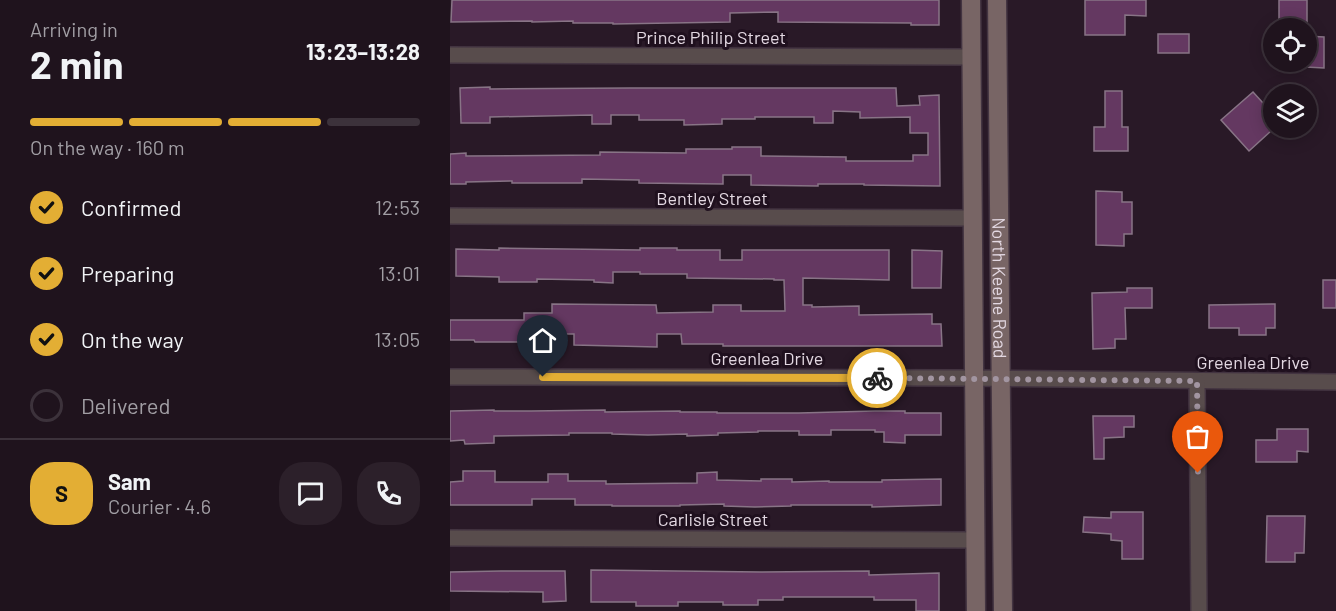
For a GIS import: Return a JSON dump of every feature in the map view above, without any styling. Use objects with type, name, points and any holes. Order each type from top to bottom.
[{"type":"main road","name":"North Keene Road","points":[[971,0],[976,611]]},
{"type":"main road","name":"North Keene Road","points":[[997,0],[1003,611]]},
{"type":"street","name":"Prince Philip Street","points":[[450,55],[971,57]]},
{"type":"street","name":"Bentley Street","points":[[450,216],[973,218]]},
{"type":"street","name":"Greenlea Drive","points":[[450,377],[1336,382]]},
{"type":"street","points":[[1197,381],[1199,611]]},
{"type":"street","name":"Carlisle Street","points":[[450,538],[975,540]]},
{"type":"building","points":[[452,0],[939,0],[939,25],[778,22],[778,12],[730,13],[730,22],[613,24],[573,23],[573,21],[451,22]]},
{"type":"building","points":[[1085,0],[1146,0],[1146,16],[1125,15],[1125,35],[1085,35]]},
{"type":"building","points":[[1279,0],[1307,0],[1307,18],[1279,18]]},
{"type":"building","points":[[1158,34],[1189,34],[1189,53],[1158,53]]},
{"type":"building","points":[[1317,37],[1324,37],[1324,68],[1317,68]]},
{"type":"building","points":[[490,87],[490,89],[896,88],[897,106],[920,105],[919,96],[939,95],[940,186],[751,185],[751,175],[723,175],[723,184],[639,183],[639,180],[582,179],[582,183],[512,183],[512,181],[450,184],[450,154],[466,153],[466,156],[600,155],[600,152],[686,153],[686,149],[761,147],[761,156],[846,157],[846,161],[913,161],[913,155],[928,155],[928,133],[910,133],[910,117],[860,118],[860,112],[833,111],[833,123],[814,123],[814,117],[755,117],[755,119],[722,119],[722,124],[684,125],[684,120],[639,120],[639,115],[611,115],[611,124],[592,124],[592,115],[490,117],[490,123],[461,123],[460,88]]},
{"type":"building","points":[[1105,91],[1122,91],[1122,127],[1128,127],[1128,151],[1094,151],[1094,127],[1105,127]]},
{"type":"building","points":[[1253,92],[1263,103],[1263,138],[1249,151],[1221,120]]},
{"type":"building","points":[[1096,191],[1122,192],[1122,202],[1132,202],[1132,234],[1124,234],[1124,246],[1096,245]]},
{"type":"building","points":[[499,248],[720,250],[720,260],[742,260],[742,250],[889,250],[889,280],[803,278],[803,305],[812,305],[812,307],[859,306],[859,315],[932,314],[932,324],[941,324],[942,346],[723,346],[723,344],[682,344],[681,334],[657,334],[657,347],[574,345],[574,334],[545,334],[545,342],[450,340],[450,320],[524,320],[524,313],[552,313],[552,304],[656,305],[657,313],[713,312],[713,305],[741,305],[741,311],[785,311],[784,280],[687,278],[687,274],[640,274],[640,272],[613,272],[613,283],[594,282],[594,280],[537,279],[537,282],[499,282],[499,277],[456,276],[456,249],[499,250]]},
{"type":"building","points":[[912,250],[942,251],[941,288],[912,288]]},
{"type":"building","points":[[1323,280],[1336,280],[1336,308],[1323,308]]},
{"type":"building","points":[[1127,288],[1152,288],[1152,308],[1125,308],[1126,339],[1115,339],[1115,348],[1093,349],[1092,293],[1127,292]]},
{"type":"building","points":[[1275,304],[1275,328],[1266,328],[1266,335],[1239,335],[1239,328],[1209,328],[1209,305]]},
{"type":"building","points":[[450,411],[941,413],[941,435],[905,435],[905,443],[884,442],[884,432],[875,432],[875,430],[831,430],[831,435],[799,435],[799,431],[758,431],[687,436],[687,434],[569,433],[569,435],[494,436],[494,443],[465,444],[464,440],[450,441]]},
{"type":"building","points":[[1093,416],[1134,416],[1134,427],[1124,427],[1124,437],[1104,438],[1104,459],[1094,459]]},
{"type":"building","points":[[1277,429],[1308,429],[1308,452],[1297,451],[1297,462],[1256,462],[1256,440],[1277,440]]},
{"type":"building","points":[[463,471],[495,471],[495,482],[548,482],[548,474],[568,474],[568,481],[606,481],[606,484],[697,483],[697,473],[717,472],[717,480],[792,479],[792,482],[882,482],[882,480],[941,479],[941,505],[612,506],[575,505],[575,499],[532,499],[532,505],[450,505],[450,482],[463,481]]},
{"type":"building","points":[[1111,512],[1143,512],[1143,559],[1122,559],[1122,541],[1111,540],[1111,534],[1083,532],[1084,517],[1111,518]]},
{"type":"building","points":[[1267,516],[1305,516],[1304,553],[1295,553],[1295,562],[1266,562]]},
{"type":"building","points":[[591,570],[869,571],[869,575],[939,573],[939,611],[916,611],[916,600],[874,600],[874,597],[783,597],[783,600],[758,600],[758,605],[678,602],[678,606],[636,606],[636,602],[591,602]]},
{"type":"building","points":[[565,571],[566,601],[543,602],[543,592],[450,591],[450,572]]},
{"type":"way so far","points":[[877,378],[1197,381],[1198,473]]},
{"type":"route","points":[[543,377],[877,378]]}]
